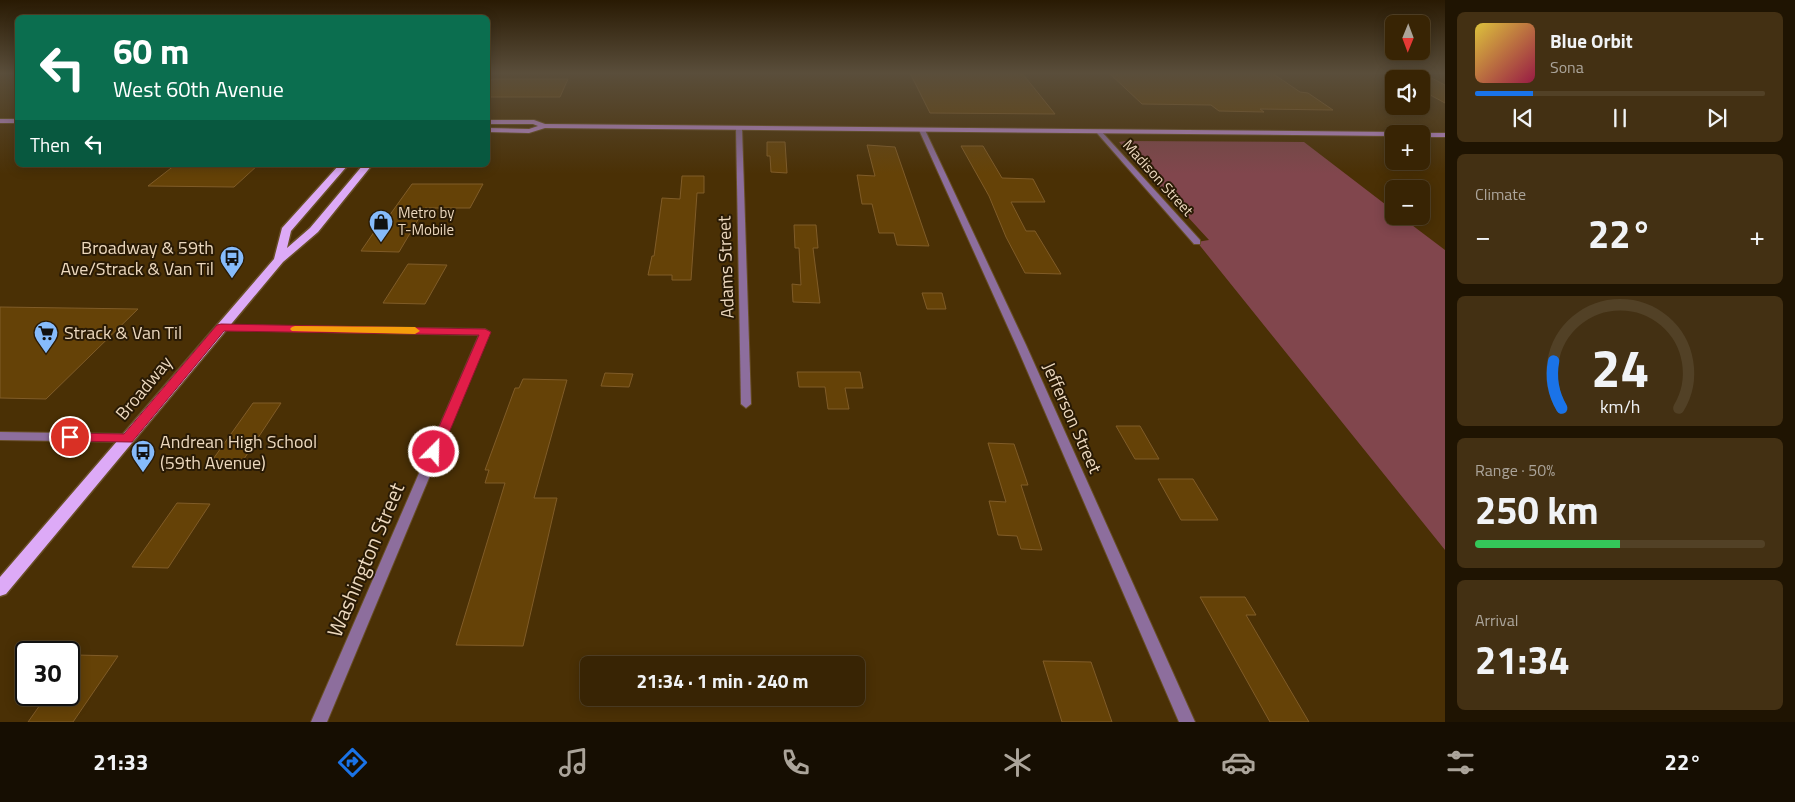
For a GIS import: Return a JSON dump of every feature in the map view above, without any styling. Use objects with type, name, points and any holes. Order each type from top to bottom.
[{"type":"main road","points":[[0,121],[15,121]]},
{"type":"main road","points":[[490,122],[534,122],[545,126]]},
{"type":"main road","points":[[490,130],[528,130],[545,126],[1385,134]]},
{"type":"main road","points":[[1430,135],[1445,135]]},
{"type":"main road","name":"Broadway","points":[[279,260],[286,230],[342,167]]},
{"type":"main road","name":"Broadway","points":[[0,589],[279,260],[314,230],[366,167]]},
{"type":"street","name":"Adams Street","points":[[739,128],[746,404]]},
{"type":"street","name":"Jefferson Street","points":[[922,130],[1025,354],[1187,722]]},
{"type":"street","name":"Madison Street","points":[[1099,132],[1197,242]]},
{"type":"street","name":"Washington Street","points":[[221,328],[485,332],[319,722]]},
{"type":"street","points":[[0,436],[128,438]]},
{"type":"shaded area","points":[[1119,142],[1304,142],[1385,204],[1385,225],[1412,225],[1445,250],[1445,550],[1197,242],[1209,240]]},
{"type":"building","points":[[927,107],[1049,107],[1055,114],[930,113]]},
{"type":"building","points":[[1213,107],[1328,107],[1333,110],[1260,109],[1264,112],[1219,111]]},
{"type":"building","points":[[767,142],[785,142],[787,173],[771,172],[770,156],[767,156]]},
{"type":"building","points":[[867,145],[895,147],[929,246],[897,245],[894,233],[879,233],[872,204],[862,204],[857,175],[875,176]]},
{"type":"building","points":[[961,146],[983,146],[1002,178],[1033,179],[1045,202],[1011,202],[1026,231],[1035,231],[1061,274],[1025,273],[1006,237],[989,196]]},
{"type":"building","points":[[172,167],[256,167],[234,187],[148,186]]},
{"type":"building","points":[[682,176],[704,176],[704,193],[697,193],[691,280],[672,280],[672,275],[648,275],[652,256],[654,256],[662,198],[680,199]]},
{"type":"building","points":[[412,184],[483,184],[470,208],[425,208],[399,252],[361,251],[385,216],[389,216]]},
{"type":"building","points":[[794,225],[816,225],[818,248],[813,248],[820,303],[793,302],[792,284],[801,285],[799,248],[795,248]]},
{"type":"building","points":[[408,264],[447,265],[425,304],[383,303]]},
{"type":"building","points":[[922,293],[942,293],[946,309],[927,309]]},
{"type":"building","name":"Strack & Van Til","points":[[0,307],[138,309],[46,399],[0,398]]},
{"type":"building","points":[[797,372],[860,372],[863,388],[845,388],[849,409],[828,409],[825,387],[799,387]]},
{"type":"building","points":[[605,373],[633,374],[629,387],[601,386]]},
{"type":"building","points":[[523,379],[567,380],[534,498],[557,498],[523,646],[456,645],[505,483],[485,483],[489,470],[485,470],[515,388],[519,388]]},
{"type":"building","points":[[253,403],[281,403],[242,462],[211,462]]},
{"type":"building","points":[[1116,426],[1140,426],[1159,459],[1135,459]]},
{"type":"building","points":[[988,443],[1014,444],[1028,485],[1021,485],[1042,550],[1021,549],[1017,536],[998,535],[989,501],[1006,502]]},
{"type":"building","points":[[1158,479],[1193,479],[1218,520],[1181,520]]},
{"type":"building","points":[[177,503],[210,504],[168,568],[132,567]]},
{"type":"building","points":[[1200,597],[1245,597],[1256,615],[1246,615],[1309,722],[1270,722]]},
{"type":"building","points":[[80,655],[118,656],[73,722],[28,722],[39,706],[80,706]]},
{"type":"building","points":[[1043,661],[1091,662],[1112,722],[1062,722]]},
{"type":"slow traffic","points":[[295,329],[415,331]]},
{"type":"place","name":"Metro by T-Mobile","points":[[381,243]]},
{"type":"place","name":"Broadway & 59th Ave/Strack & Van Til","points":[[232,279]]},
{"type":"place","name":"Strack & Van Til","points":[[46,354]]},
{"type":"place","name":"Andrean High School (59th Avenue)","points":[[143,473]]},
{"type":"route","points":[[70,437],[128,438],[221,328],[485,332],[434,452]]}]
